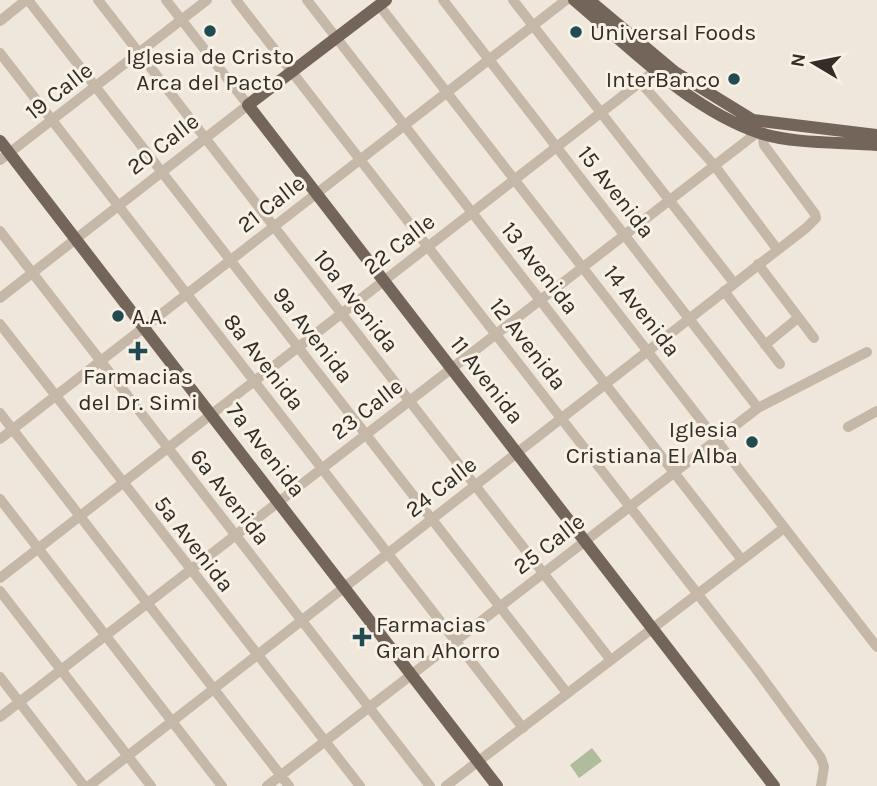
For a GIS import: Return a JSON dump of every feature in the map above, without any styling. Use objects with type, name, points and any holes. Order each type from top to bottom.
[{"type":"main road","points":[[574,0],[656,70],[716,111],[760,133],[877,145]]},
{"type":"main road","points":[[589,0],[675,72],[753,120],[877,135]]},
{"type":"main road","name":"20 Calle","points":[[248,105],[380,2]]},
{"type":"main road","name":"11 Avenida","points":[[248,105],[774,786]]},
{"type":"main road","name":"7a Avenida","points":[[0,141],[5,156],[75,239],[497,786]]},
{"type":"street","points":[[0,21],[27,0]]},
{"type":"street","name":"9a Avenida","points":[[27,0],[567,693]]},
{"type":"street","name":"10a Avenida","points":[[98,0],[611,659]]},
{"type":"street","name":"11 Avenida","points":[[166,0],[248,105]]},
{"type":"street","name":"19 Calle","points":[[5,156],[207,0]]},
{"type":"street","name":"12 Avenida","points":[[236,0],[630,507],[821,758],[824,768],[821,786]]},
{"type":"street","name":"13 Avenida","points":[[307,0],[742,560]]},
{"type":"street","name":"15 Avenida","points":[[443,0],[758,408]]},
{"type":"street","points":[[513,0],[734,283]]},
{"type":"street","name":"21 Calle","points":[[0,439],[566,0]]},
{"type":"street","name":"14 Avenida","points":[[380,2],[445,93],[877,646]]},
{"type":"street","name":"8a Avenida","points":[[0,53],[523,728]]},
{"type":"street","name":"22 Calle","points":[[0,578],[656,70]]},
{"type":"street","points":[[640,82],[714,165],[777,249]]},
{"type":"street","name":"20 Calle","points":[[0,298],[248,105]]},
{"type":"street","name":"23 Calle","points":[[0,717],[625,233],[760,133]]},
{"type":"street","name":"24 Calle","points":[[89,786],[816,218],[764,145],[760,133]]},
{"type":"street","name":"6a Avenida","points":[[0,231],[430,786]]},
{"type":"street","points":[[758,264],[814,338]]},
{"type":"street","points":[[724,291],[780,365]]},
{"type":"street","points":[[765,345],[798,318]]},
{"type":"street","name":"5a Avenida","points":[[0,324],[360,786]]},
{"type":"street","name":"25 Calle","points":[[267,786],[673,473],[718,442],[758,408],[867,352]]},
{"type":"street","points":[[848,427],[877,411]]},
{"type":"street","points":[[0,413],[289,786]]},
{"type":"street","points":[[0,499],[222,786]]},
{"type":"street","points":[[446,786],[784,528]]},
{"type":"street","points":[[0,591],[151,786]]},
{"type":"street","points":[[0,677],[84,786]]},
{"type":"green space","points":[[592,748],[602,761],[579,778],[570,765]]},
{"type":"place","name":"Iglesia de Cristo Arca del Pacto","points":[[210,31]]},
{"type":"place","name":"Universal Foods","points":[[576,32]]},
{"type":"place","name":"InterBanco","points":[[734,79]]},
{"type":"place","name":"A.A.","points":[[118,316]]},
{"type":"place","name":"Farmacias del Dr. Simi","points":[[138,351]]},
{"type":"place","name":"Iglesia Cristiana El Alba","points":[[752,442]]},
{"type":"place","name":"Farmacias Gran Ahorro","points":[[362,637]]}]
